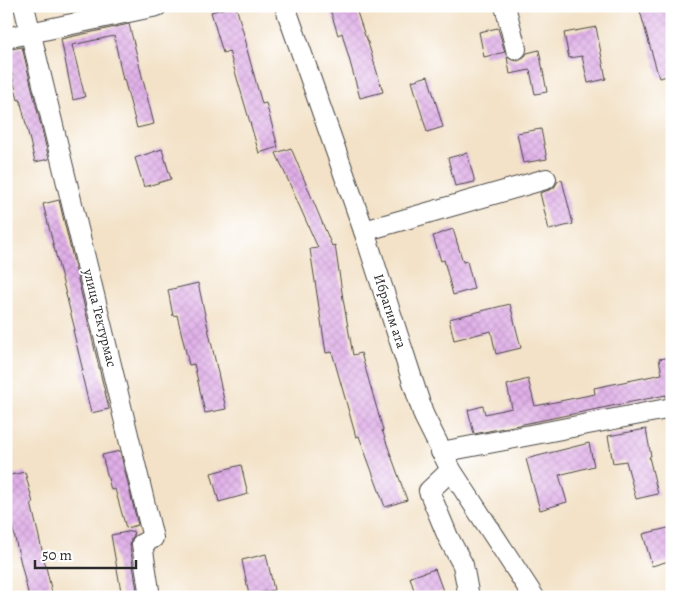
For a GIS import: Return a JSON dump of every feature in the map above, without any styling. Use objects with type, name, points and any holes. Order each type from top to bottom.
[{"type":"street","name":"улица Тектурмас","points":[[24,6],[153,538],[142,544],[150,597]]},
{"type":"street","points":[[6,38],[157,6]]},
{"type":"street","name":"Ибрагим ата","points":[[285,6],[364,231],[424,416],[451,470],[534,597]]},
{"type":"street","points":[[505,6],[516,49]]},
{"type":"street","points":[[364,231],[546,178]]},
{"type":"street","points":[[441,452],[672,408]]},
{"type":"street","points":[[451,470],[429,491],[448,537],[463,565],[469,597]]},
{"type":"building","points":[[236,6],[262,104],[266,103],[278,147],[259,153],[229,51],[223,53],[211,12]]},
{"type":"building","points":[[329,6],[355,6],[383,92],[360,98],[342,33],[338,35]]},
{"type":"building","points":[[658,6],[668,6],[672,20],[672,75],[659,78],[640,11]]},
{"type":"building","points":[[129,24],[154,124],[137,128],[123,80],[114,36],[72,45],[85,97],[73,100],[61,39]]},
{"type":"building","points":[[596,27],[606,79],[588,83],[582,56],[569,58],[564,33]]},
{"type":"building","points":[[498,28],[505,52],[484,57],[479,32]]},
{"type":"building","points":[[22,47],[49,159],[35,162],[6,50]]},
{"type":"building","points":[[539,50],[547,92],[535,94],[530,70],[510,74],[507,57],[518,61],[524,58],[527,53]]},
{"type":"building","points":[[428,76],[443,127],[427,132],[412,81]]},
{"type":"building","points":[[541,129],[547,159],[523,163],[517,133]]},
{"type":"building","points":[[291,148],[332,246],[335,245],[353,355],[361,353],[382,430],[407,500],[385,507],[359,436],[356,437],[332,352],[326,353],[310,249],[318,248],[276,153]]},
{"type":"building","points":[[162,149],[171,179],[144,187],[135,158]]},
{"type":"building","points":[[467,153],[475,182],[455,186],[448,158]]},
{"type":"building","points":[[562,180],[573,224],[549,230],[540,193],[554,188],[558,181]]},
{"type":"building","points":[[59,200],[109,409],[91,413],[73,330],[75,330],[43,204]]},
{"type":"building","points":[[453,229],[463,262],[467,261],[474,289],[453,295],[444,260],[441,261],[433,236]]},
{"type":"building","points":[[198,283],[226,409],[205,413],[194,364],[189,365],[177,315],[173,316],[168,290]]},
{"type":"building","points":[[510,304],[521,348],[496,354],[491,331],[454,340],[449,319]]},
{"type":"building","points":[[672,357],[672,396],[666,397],[666,395],[474,434],[468,410],[483,406],[485,414],[512,408],[507,385],[528,379],[535,406],[595,394],[594,388],[662,374],[659,359]]},
{"type":"building","points":[[646,429],[651,456],[649,457],[658,494],[636,499],[626,461],[613,463],[608,436]]},
{"type":"building","points":[[589,443],[594,466],[559,475],[567,502],[540,510],[526,459]]},
{"type":"building","points":[[120,451],[138,525],[126,528],[115,489],[111,490],[102,455]]},
{"type":"building","points":[[241,465],[248,494],[219,502],[211,473]]},
{"type":"building","points":[[25,472],[53,597],[29,597],[8,509],[6,509],[6,476]]},
{"type":"building","points":[[672,527],[672,560],[652,566],[643,534]]},
{"type":"building","points":[[133,531],[134,536],[131,539],[130,546],[138,597],[122,597],[111,535]]},
{"type":"building","points":[[266,554],[274,590],[249,595],[242,560]]},
{"type":"building","points":[[435,569],[443,591],[426,597],[416,597],[410,577]]}]
